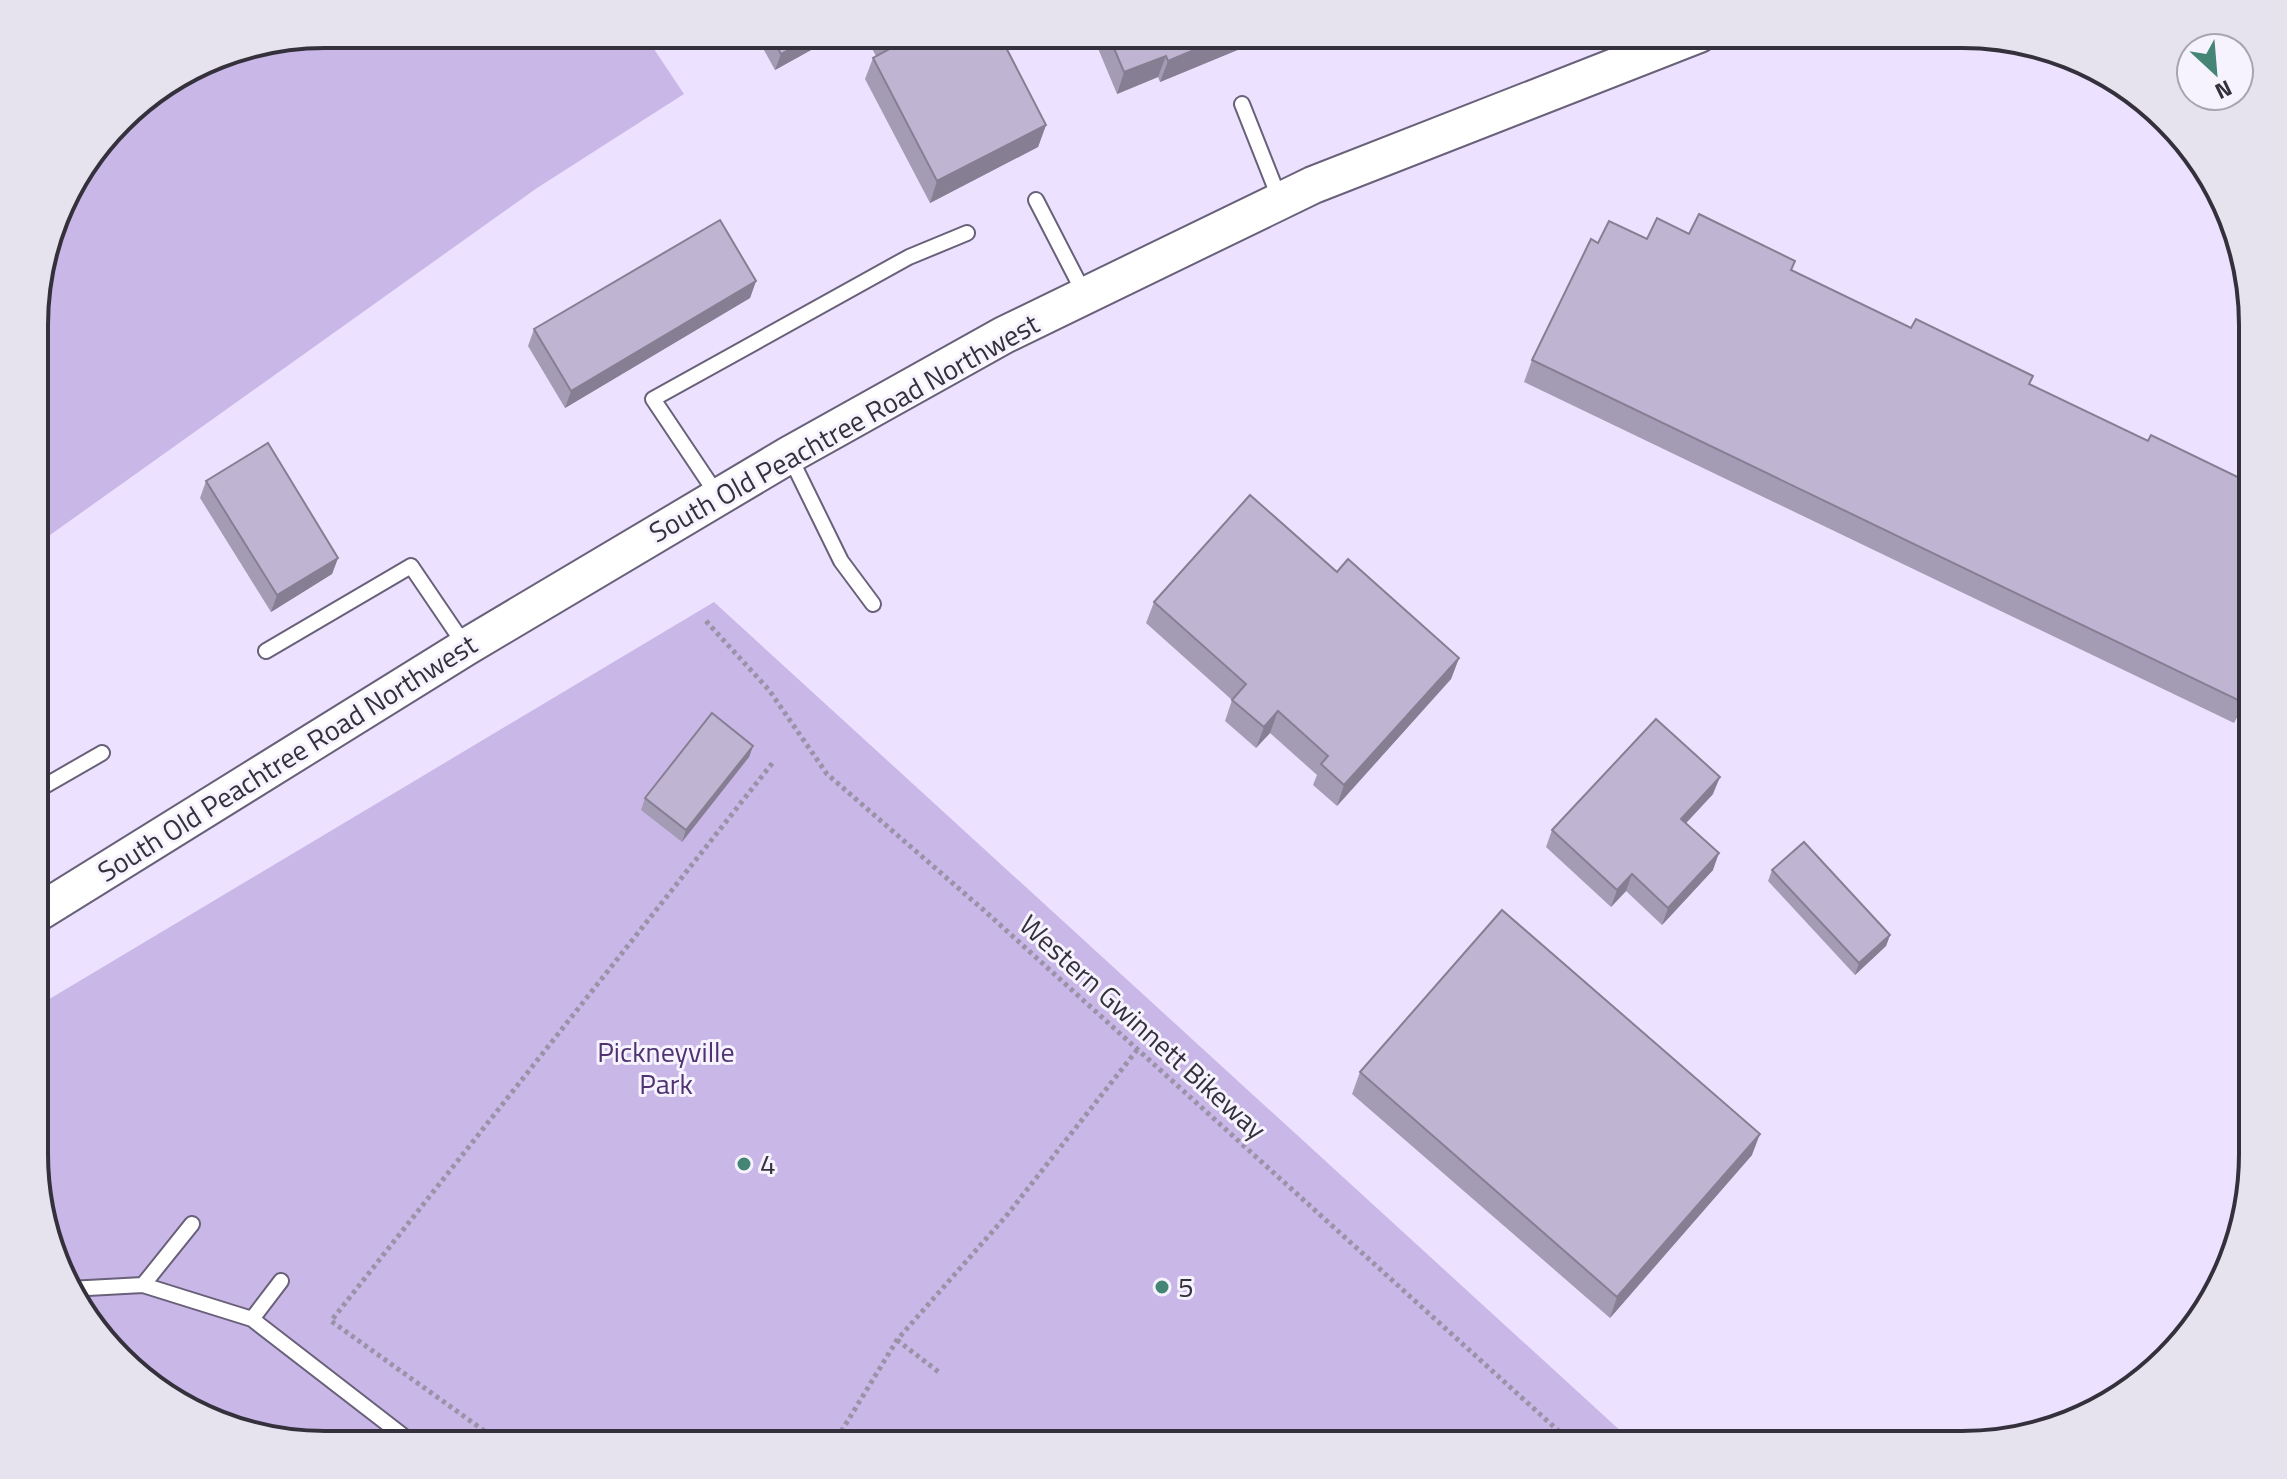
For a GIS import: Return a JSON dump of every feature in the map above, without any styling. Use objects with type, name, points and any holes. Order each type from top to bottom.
[{"type":"street","name":"South Old Peachtree Road Northwest","points":[[48,902],[466,647],[789,455],[1004,335],[1280,200],[1568,82],[1661,48]]},
{"type":"lane","points":[[1242,104],[1280,200]]},
{"type":"lane","points":[[1036,200],[1085,295]]},
{"type":"lane","points":[[719,497],[653,399],[909,257],[967,233]]},
{"type":"lane","points":[[789,455],[841,561],[873,604]]},
{"type":"lane","points":[[266,651],[411,566],[466,647]]},
{"type":"lane","points":[[48,784],[102,753]]},
{"type":"lane","points":[[143,1285],[192,1224]]},
{"type":"lane","points":[[252,1319],[281,1281]]},
{"type":"lane","points":[[84,1288],[143,1285],[252,1319],[397,1431]]},
{"type":"path","name":"Western Gwinnett Bikeway","points":[[706,621],[769,690],[827,774],[1558,1430]]},
{"type":"path","points":[[484,1431],[331,1321],[774,761]]},
{"type":"path","points":[[842,1431],[897,1340],[1007,1215],[1137,1050]]},
{"type":"path","points":[[897,1340],[940,1373]]},
{"type":"green space","points":[[653,48],[684,94],[537,188],[48,536],[48,325],[50,288],[57,253],[69,219],[95,171],[117,142],[142,117],[171,95],[202,77],[236,63],[288,50]]},
{"type":"green space","name":"Pickneyville Park","points":[[714,602],[1620,1430],[325,1431],[271,1426],[202,1402],[142,1362],[105,1323],[77,1277],[57,1226],[50,1191],[48,1000]]},
{"type":"building","points":[[778,48],[792,48],[781,54]]},
{"type":"building","points":[[891,48],[1006,48],[1046,125],[937,181],[873,58]]},
{"type":"building","points":[[1114,48],[1199,48],[1168,61],[1166,56],[1124,72]]},
{"type":"building","points":[[1699,214],[1795,261],[1791,270],[1911,328],[1916,319],[2033,376],[2029,384],[2148,441],[2151,435],[2238,477],[2238,700],[1532,360],[1591,239],[1598,243],[1609,221],[1647,239],[1657,218],[1689,234]]},
{"type":"building","points":[[720,220],[756,281],[571,391],[534,329]]},
{"type":"building","points":[[268,443],[338,558],[277,595],[206,481]]},
{"type":"building","points":[[1250,495],[1337,572],[1348,559],[1459,658],[1344,785],[1321,764],[1328,756],[1278,711],[1264,727],[1232,700],[1246,684],[1154,602]]},
{"type":"building","points":[[712,713],[753,746],[686,830],[645,798]]},
{"type":"building","points":[[1656,719],[1720,777],[1681,819],[1719,853],[1668,908],[1632,874],[1617,890],[1552,830]]},
{"type":"building","points":[[1804,842],[1890,935],[1859,963],[1772,870]]},
{"type":"building","points":[[1502,910],[1760,1134],[1617,1297],[1360,1072]]},
{"type":"place","name":"4","points":[[744,1164]]},
{"type":"place","name":"5","points":[[1162,1287]]}]
